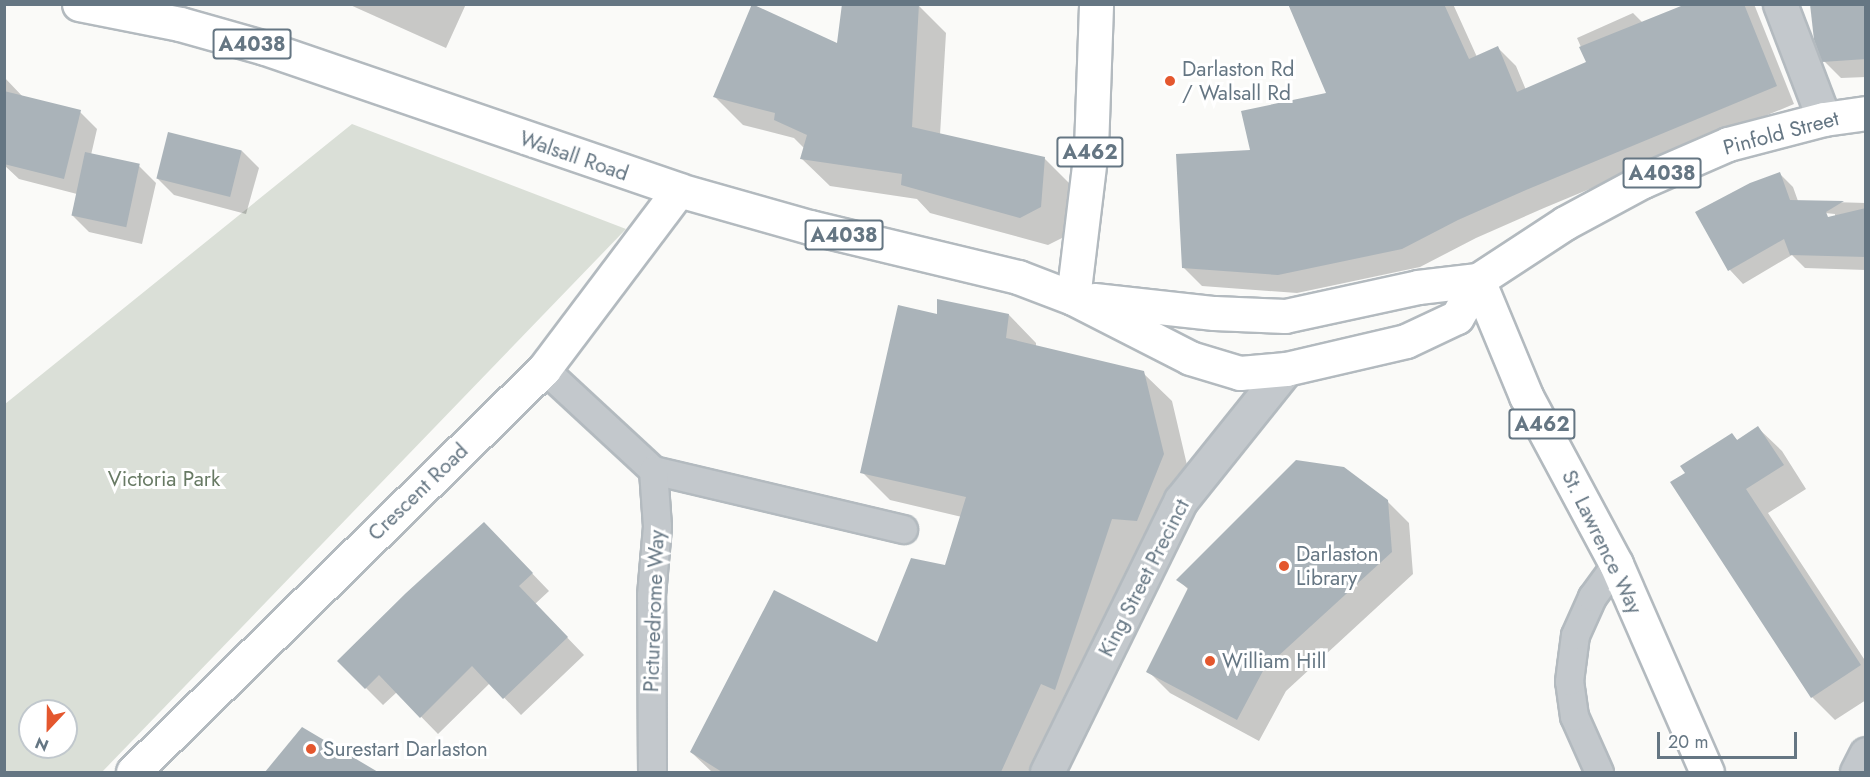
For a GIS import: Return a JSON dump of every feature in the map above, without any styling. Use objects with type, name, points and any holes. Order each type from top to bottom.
[{"type":"main road","name":"Walsall Road","points":[[79,4],[180,24],[265,48],[419,103],[679,190],[810,227],[1018,277],[1073,298]]},
{"type":"main road","name":"A462","points":[[1073,298],[1091,149],[1096,4]]},
{"type":"main road","name":"Pinfold Street","points":[[1478,280],[1565,223],[1642,181],[1728,144],[1824,118],[1866,112]]},
{"type":"main road","name":"Crescent Road","points":[[133,772],[544,369],[679,190]]},
{"type":"main road","name":"A4038","points":[[1073,298],[1214,313],[1285,316],[1418,287],[1478,280]]},
{"type":"main road","name":"A4038","points":[[1073,298],[1190,358],[1240,373],[1286,369],[1406,341],[1457,317],[1478,280]]},
{"type":"main road","name":"St. Lawrence Way","points":[[1478,280],[1526,396],[1616,564],[1707,772]]},
{"type":"street","points":[[1780,4],[1824,118]]},
{"type":"street","name":"King Street Precinct","points":[[1047,772],[1181,500],[1286,369]]},
{"type":"street","points":[[1857,772],[1866,754]]},
{"type":"lane","points":[[544,369],[653,470],[903,529]]},
{"type":"lane","name":"Picturedrome Way","points":[[648,766],[651,595],[657,526],[653,470]]},
{"type":"lane","points":[[1599,772],[1574,716],[1569,681],[1575,635],[1592,597],[1616,564]]},
{"type":"green space","name":"Victoria Park","points":[[352,124],[626,229],[102,772],[5,772],[5,404]]},
{"type":"building","points":[[752,4],[837,43],[842,4],[919,4],[912,127],[1045,157],[1041,207],[1020,218],[901,185],[902,174],[800,159],[807,135],[774,120],[775,113],[713,97]]},
{"type":"building","points":[[1288,4],[1444,4],[1469,59],[1498,46],[1517,92],[1586,62],[1579,47],[1686,4],[1744,4],[1777,86],[1526,190],[1458,220],[1402,249],[1278,275],[1182,268],[1176,154],[1250,150],[1241,111],[1326,93]]},
{"type":"building","points":[[1810,4],[1866,4],[1866,59],[1822,62],[1814,40]]},
{"type":"building","points":[[4,91],[81,110],[64,179],[4,164]]},
{"type":"building","points":[[168,132],[242,150],[230,197],[156,179]]},
{"type":"building","points":[[85,152],[140,164],[126,227],[71,216]]},
{"type":"building","points":[[1780,172],[1790,200],[1844,201],[1826,212],[1828,217],[1866,208],[1866,257],[1790,255],[1784,239],[1728,271],[1695,212],[1750,183]]},
{"type":"building","points":[[937,299],[1009,314],[1006,338],[1144,371],[1164,454],[1137,521],[1112,519],[1055,690],[1041,684],[1001,772],[722,772],[690,752],[774,590],[877,642],[911,558],[945,565],[966,497],[860,473],[898,305],[937,314]]},
{"type":"building","points":[[1758,426],[1784,465],[1746,489],[1861,665],[1811,698],[1670,482],[1685,473],[1680,466],[1732,433],[1737,440]]},
{"type":"building","name":"Darlaston Library","points":[[1296,460],[1344,467],[1388,500],[1392,552],[1264,669],[1237,720],[1146,672],[1188,588],[1176,580]]},
{"type":"building","points":[[484,522],[533,573],[519,586],[568,637],[503,699],[472,666],[420,718],[379,675],[365,689],[337,661],[406,593]]},
{"type":"building","name":"Surestart Darlaston","points":[[302,727],[378,772],[265,772]]},
{"type":"place","name":"Darlaston Rd / Walsall Rd","points":[[1170,81]]},
{"type":"place","name":"Darlaston Library","points":[[1284,566]]},
{"type":"place","name":"William Hill","points":[[1210,661]]},
{"type":"place","name":"Surestart Darlaston","points":[[311,749]]}]
